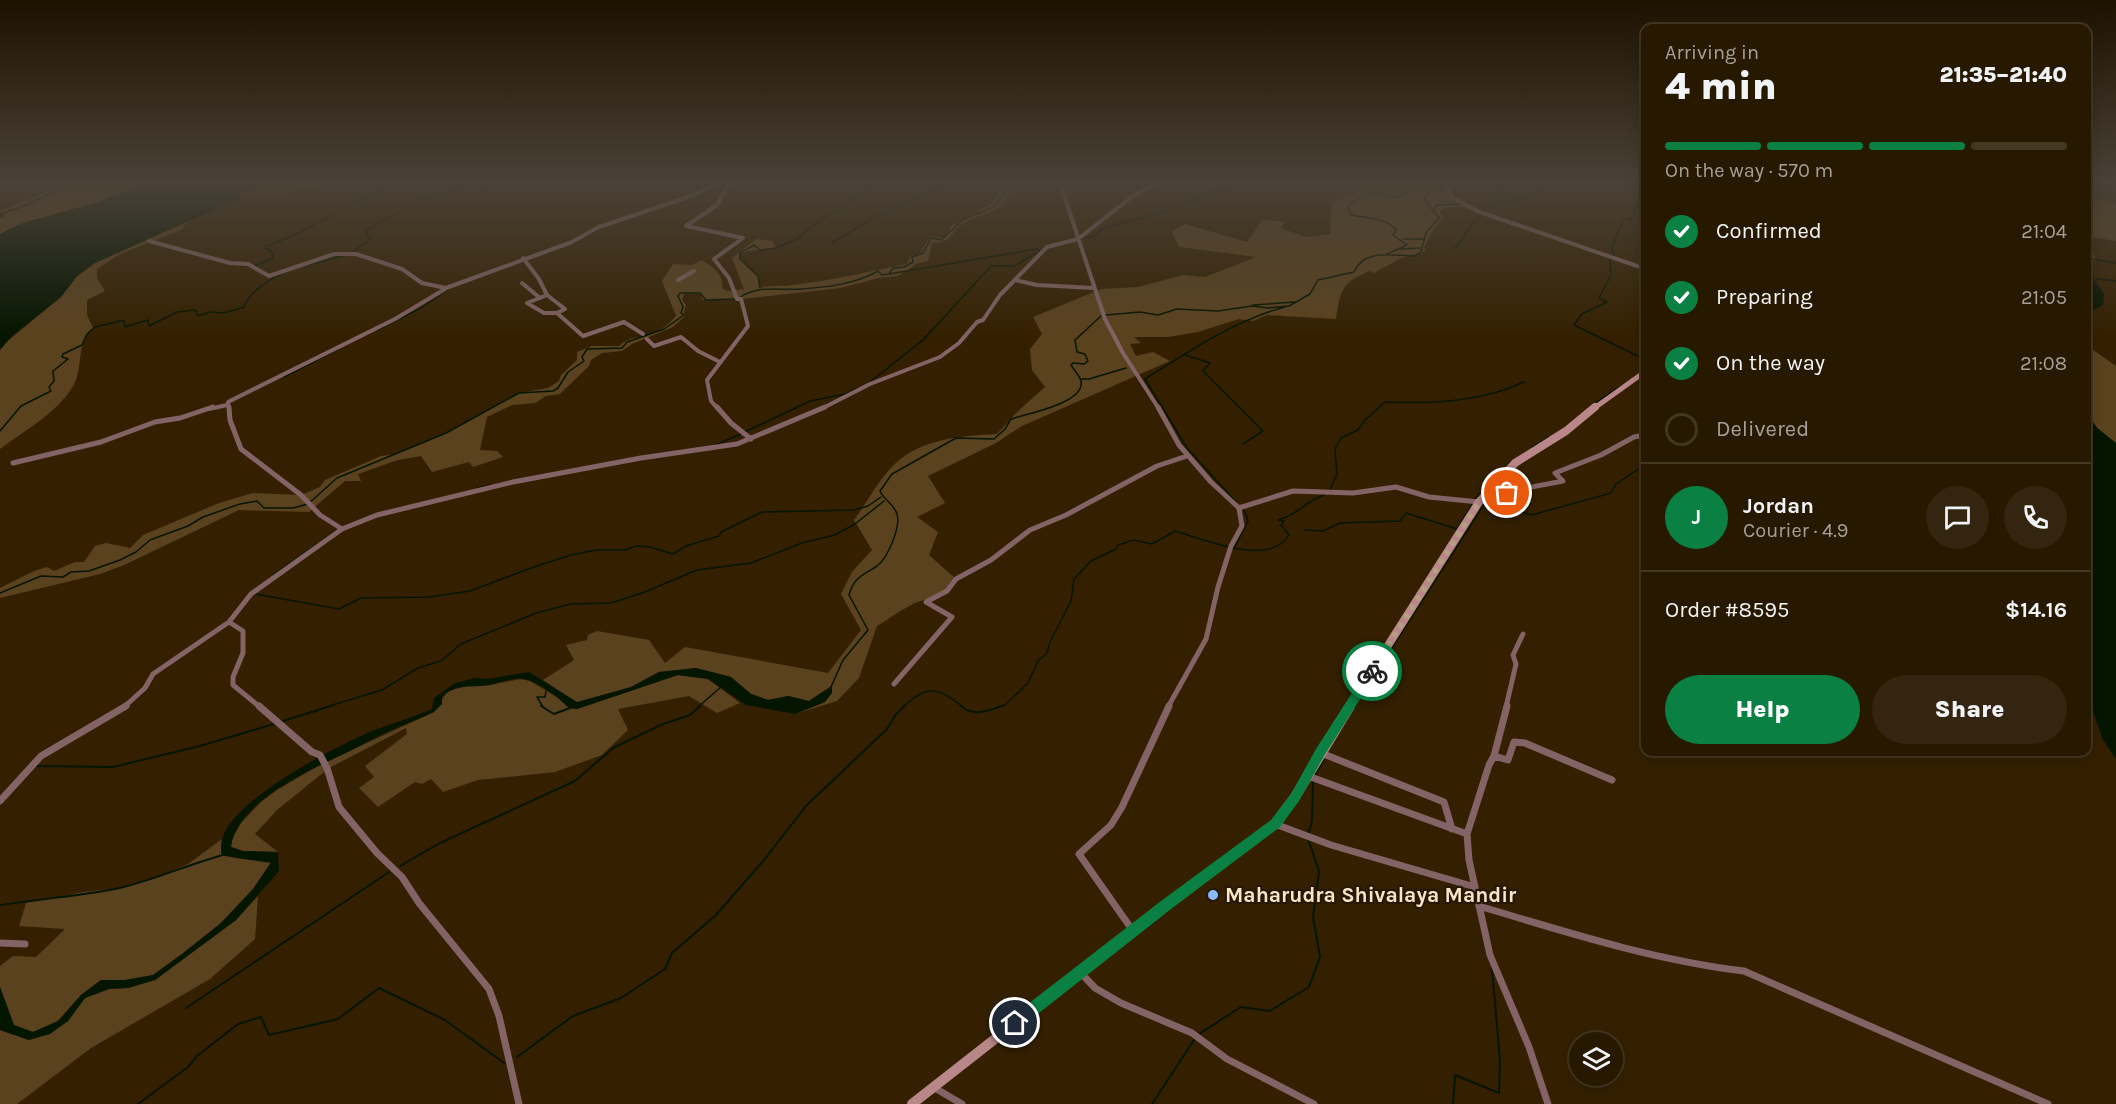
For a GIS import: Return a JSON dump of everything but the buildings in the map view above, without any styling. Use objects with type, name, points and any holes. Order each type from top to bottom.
[{"type":"main road","points":[[912,1104],[1080,972],[1275,824],[1295,797],[1320,753],[1479,502],[1515,462],[1566,431],[1609,396],[1641,378]]},
{"type":"street","points":[[13,463],[101,442],[155,422],[180,418],[218,405],[227,405],[239,395],[395,319],[446,288],[572,242],[585,235]]},
{"type":"street","points":[[726,235],[743,238],[714,259],[729,278],[737,299],[741,299],[749,324],[707,380],[711,400],[731,423],[752,439]]},
{"type":"street","points":[[1077,235],[1103,316],[1187,456],[1239,508],[1242,526],[1232,546],[1218,587],[1206,639],[1160,724],[1122,807],[1111,825],[1079,854],[1134,931]]},
{"type":"street","points":[[0,801],[42,756],[133,701],[150,683],[153,674],[230,622],[251,594],[342,529],[377,515],[513,482],[642,458],[711,449],[752,439],[835,403],[870,384],[940,357],[959,343],[977,322],[983,320],[1000,295],[1047,247],[1078,239],[1084,235]]},
{"type":"street","points":[[1546,235],[1641,267]]},
{"type":"street","points":[[149,241],[230,263],[248,264],[269,276],[334,254],[356,254],[402,269],[422,283],[446,288]]},
{"type":"street","points":[[523,258],[539,279],[547,295],[566,309],[557,313],[544,313],[527,303],[547,295]]},
{"type":"street","points":[[679,279],[695,274]]},
{"type":"street","points":[[1015,280],[1037,285],[1094,288]]},
{"type":"street","points":[[522,283],[540,298]]},
{"type":"street","points":[[557,313],[585,336],[624,322],[643,334]]},
{"type":"street","points":[[647,339],[654,346],[659,346],[681,337],[698,351],[720,362]]},
{"type":"street","points":[[227,405],[241,449],[301,495],[320,516],[342,529]]},
{"type":"street","points":[[1239,508],[1293,491],[1317,489],[1353,493],[1396,487],[1429,497],[1479,502],[1500,497],[1511,490],[1563,481],[1555,473],[1601,455],[1641,436]]},
{"type":"street","points":[[894,684],[952,617],[926,602],[947,591],[956,579],[991,560],[1030,530],[1066,515],[1157,466],[1187,456]]},
{"type":"street","points":[[230,622],[243,632],[244,642],[243,653],[233,677],[236,689],[293,733],[312,752],[320,755],[326,765],[339,807],[377,853],[402,877],[419,903],[489,989],[504,1032],[505,1049],[510,1061],[519,1104]]},
{"type":"street","points":[[1523,634],[1513,655],[1516,664],[1513,681],[1494,756],[1467,834],[1475,886],[1490,955],[1525,1038],[1548,1104]]},
{"type":"street","points":[[1494,756],[1508,760],[1513,745],[1517,741],[1611,780]]},
{"type":"street","points":[[1320,753],[1444,802],[1452,829]]},
{"type":"street","points":[[1307,775],[1467,834]]},
{"type":"street","points":[[1275,824],[1331,845],[1475,886]]},
{"type":"street","points":[[1479,906],[1599,942],[1696,965],[1744,970],[1816,1004],[2048,1104]]},
{"type":"street","points":[[0,944],[26,944]]},
{"type":"street","points":[[1080,972],[1095,988],[1121,1003],[1192,1033],[1227,1059],[1314,1104]]},
{"type":"street","points":[[933,1087],[962,1104]]},
{"type":"shaded area","points":[[0,235],[159,235],[95,263],[78,275],[61,297],[12,336],[0,350]]},
{"type":"shaded area","points":[[158,235],[170,235],[120,254],[97,269],[97,278],[105,291],[87,300],[87,315],[93,328],[85,338],[76,380],[70,391],[53,410],[0,449],[0,350],[4,344],[61,297],[75,278],[95,263]]},
{"type":"shaded area","points":[[947,235],[952,235],[945,241],[932,243],[928,261],[918,263],[898,276],[878,278],[841,288],[742,299],[703,300],[700,294],[684,294],[682,300],[686,305],[685,316],[673,327],[632,344],[622,351],[602,353],[591,360],[589,366],[560,394],[546,396],[535,403],[512,405],[487,417],[480,450],[497,451],[503,457],[473,467],[469,462],[432,472],[421,456],[398,460],[358,474],[361,481],[345,481],[309,512],[239,510],[124,565],[100,574],[0,598],[0,588],[34,571],[47,567],[54,571],[75,562],[84,562],[95,546],[106,543],[130,548],[143,535],[219,503],[253,493],[301,495],[320,487],[325,480],[381,456],[396,454],[446,433],[519,393],[548,388],[559,381],[561,375],[577,360],[577,352],[592,346],[619,346],[631,339],[655,332],[674,319],[676,316],[662,281],[673,264],[692,265],[701,260],[717,271],[722,288],[727,291],[744,289],[732,258],[756,239],[772,241],[776,248],[752,250],[739,255],[746,266],[758,276],[760,288],[788,286],[907,264],[910,257],[920,253],[930,237],[946,237]]},
{"type":"shaded area","points":[[1173,235],[1221,235],[1247,242],[1252,235],[1298,235],[1305,237],[1326,235],[1431,235],[1424,247],[1426,251],[1401,258],[1374,273],[1370,271],[1353,279],[1341,294],[1336,319],[1267,315],[1253,321],[1239,319],[1198,332],[1168,337],[1134,337],[1141,343],[1130,344],[1136,356],[1153,352],[1170,361],[1022,426],[996,443],[928,476],[945,503],[917,517],[938,532],[929,555],[956,579],[942,593],[910,605],[877,626],[859,678],[837,701],[795,714],[825,702],[831,686],[809,701],[788,696],[768,700],[751,694],[731,677],[696,668],[659,672],[631,687],[577,703],[543,680],[574,660],[566,645],[587,640],[588,635],[597,631],[649,640],[665,663],[685,647],[828,673],[861,630],[841,594],[852,572],[872,550],[854,520],[884,476],[900,460],[938,441],[997,434],[1045,387],[1032,370],[1030,349],[1042,334],[1033,317],[1101,289],[1138,287],[1183,275],[1205,277],[1256,257],[1179,247]]},
{"type":"shaded area","points":[[2091,235],[2116,235],[2116,241],[2091,237]]},
{"type":"shaded area","points":[[2091,252],[2094,254],[2096,261],[2091,260]]},
{"type":"shaded area","points":[[2091,274],[2104,294],[2103,305],[2091,312]]},
{"type":"shaded area","points":[[2091,348],[2116,366],[2116,443],[2097,428],[2091,418]]},
{"type":"shaded area","points":[[2091,419],[2097,428],[2116,443],[2116,759],[2103,740],[2091,706]]},
{"type":"shaded area","points":[[696,668],[731,677],[751,694],[768,700],[788,696],[809,701],[832,686],[832,693],[825,702],[795,714],[746,705],[708,679],[678,675],[577,709],[569,708],[541,686],[522,679],[453,690],[442,697],[442,704],[434,712],[382,734],[298,777],[279,788],[247,815],[236,830],[231,847],[243,851],[278,852],[279,871],[236,920],[155,980],[128,988],[109,989],[85,998],[68,1021],[50,1034],[29,1040],[0,1030],[0,987],[14,1025],[33,1032],[58,1021],[81,995],[101,980],[125,980],[153,975],[182,954],[221,923],[253,889],[271,863],[225,856],[221,853],[222,839],[230,824],[245,808],[287,776],[334,749],[372,731],[432,709],[434,698],[455,683],[475,678],[487,679],[529,672],[577,702],[631,687],[659,672]]},
{"type":"shaded area","points":[[678,675],[708,679],[740,703],[717,713],[689,696],[618,709],[628,730],[602,755],[555,772],[478,780],[443,792],[431,779],[422,784],[415,782],[378,807],[359,788],[374,777],[365,766],[407,734],[406,728],[329,768],[277,810],[255,834],[278,852],[243,851],[231,847],[232,839],[241,823],[261,802],[277,790],[321,764],[434,712],[448,691],[470,685],[489,685],[521,679],[530,681],[560,699],[569,708],[577,709]]},
{"type":"shaded area","points":[[222,839],[221,853],[235,858],[271,862],[253,889],[221,923],[153,975],[125,980],[101,980],[81,995],[58,1021],[33,1032],[14,1025],[0,987],[0,966],[13,956],[36,957],[65,929],[19,926],[26,903],[118,888],[157,878],[188,864]]},
{"type":"shaded area","points":[[258,896],[255,939],[210,979],[91,1048],[17,1104],[0,1104],[0,1030],[29,1040],[68,1021],[85,998],[109,989],[128,988],[155,980],[236,920]]},
{"type":"waterway","points":[[255,266],[273,258],[273,253],[265,248],[267,246],[295,235]]},
{"type":"waterway","points":[[351,253],[371,239],[367,235]]},
{"type":"waterway","points":[[571,244],[589,235]]},
{"type":"waterway","points":[[760,288],[758,276],[740,259],[740,253],[754,245],[760,250],[776,248],[803,235]]},
{"type":"waterway","points":[[832,243],[846,235]]},
{"type":"waterway","points":[[889,274],[893,268],[904,267],[913,262],[912,257],[923,253],[931,238],[941,240],[947,235]]},
{"type":"waterway","points":[[1082,239],[1096,235]]},
{"type":"waterway","points":[[1387,254],[1407,245],[1393,235]]},
{"type":"waterway","points":[[1106,315],[1140,312],[1158,315],[1177,309],[1218,311],[1252,306],[1268,308],[1289,306],[1310,294],[1318,280],[1354,272],[1359,264],[1372,256],[1415,256],[1421,252],[1426,235]]},
{"type":"waterway","points":[[1455,248],[1465,235]]},
{"type":"waterway","points":[[1614,256],[1612,248],[1617,235]]},
{"type":"waterway","points":[[1404,239],[1423,239]]},
{"type":"waterway","points":[[1401,249],[1420,248]]},
{"type":"waterway","points":[[870,382],[923,340],[991,266],[1014,266],[1040,251],[1037,249],[889,274]]},
{"type":"waterway","points":[[305,266],[346,255]]},
{"type":"waterway","points":[[1610,259],[1611,275],[1599,298],[1607,302],[1582,314],[1574,325],[1641,358]]},
{"type":"waterway","points":[[2091,259],[2116,263]]},
{"type":"waterway","points":[[739,298],[761,290],[841,284],[878,271],[882,275],[889,274]]},
{"type":"waterway","points":[[0,431],[21,406],[51,391],[49,387],[54,381],[53,371],[68,359],[62,357],[63,354],[82,345],[87,334],[95,327],[120,321],[124,321],[125,327],[148,320],[149,326],[177,312],[195,310],[198,316],[210,312],[224,313],[244,307],[254,292],[280,274]]},
{"type":"waterway","points":[[2097,279],[2116,281]]},
{"type":"waterway","points":[[377,330],[421,308],[449,289]]},
{"type":"waterway","points":[[0,593],[41,576],[63,577],[71,572],[89,571],[120,560],[136,552],[150,540],[240,504],[257,501],[264,508],[293,508],[308,504],[337,478],[446,433],[519,393],[553,391],[558,388],[568,372],[584,361],[582,357],[587,349],[622,348],[627,342],[664,329],[684,315],[681,313],[683,307],[678,296],[680,293],[700,293],[706,300],[735,299]]},
{"type":"waterway","points":[[1253,305],[1295,302]]},
{"type":"waterway","points":[[1236,502],[1187,448],[1145,379],[1230,329],[1285,307]]},
{"type":"waterway","points":[[1080,379],[1071,365],[1073,363],[1084,364],[1088,361],[1085,354],[1077,352],[1075,340],[1101,316]]},
{"type":"waterway","points":[[284,377],[338,349]]},
{"type":"waterway","points":[[1185,355],[1210,363],[1203,371],[1263,431],[1243,444]]},
{"type":"waterway","points":[[1080,379],[1089,379],[1126,368]]},
{"type":"waterway","points":[[831,687],[843,660],[868,630],[849,595],[856,580],[881,562],[893,541],[897,514],[880,491],[892,474],[956,438],[994,439],[1005,429],[1011,419],[1041,411],[1074,396],[1080,389],[1080,379]]},
{"type":"waterway","points":[[1330,490],[1337,474],[1335,449],[1341,438],[1358,430],[1365,420],[1385,402],[1420,403],[1474,398],[1524,382]]},
{"type":"waterway","points":[[1594,404],[1619,387]]},
{"type":"waterway","points":[[745,432],[810,401],[846,394],[858,388]]},
{"type":"waterway","points":[[715,445],[741,434]]},
{"type":"waterway","points":[[1533,447],[1549,437]]},
{"type":"waterway","points":[[1475,499],[1511,462]]},
{"type":"waterway","points":[[1354,707],[1485,503],[1532,515],[1611,493],[1616,484],[1641,467]]},
{"type":"waterway","points":[[477,488],[490,485]]},
{"type":"waterway","points":[[1234,548],[1252,550],[1280,545],[1289,535],[1281,525],[1284,521],[1278,520],[1292,515],[1311,501],[1324,495]]},
{"type":"waterway","points":[[255,594],[339,609],[361,598],[429,597],[470,591],[571,555],[596,550],[625,550],[636,546],[650,547],[673,554],[686,546],[719,536],[721,532],[762,512],[854,510],[868,506],[881,497]]},
{"type":"waterway","points":[[326,707],[382,690],[418,668],[441,661],[461,644],[536,613],[571,604],[611,603],[645,592],[697,570],[751,563],[802,543],[835,535],[855,524],[884,501]]},
{"type":"waterway","points":[[1305,530],[1323,531],[1340,523],[1400,521],[1406,513],[1457,529],[1473,503]]},
{"type":"waterway","points":[[1234,548],[1248,521],[1244,510]]},
{"type":"waterway","points":[[273,575],[338,529]]},
{"type":"waterway","points":[[997,707],[1005,705],[1028,683],[1038,661],[1047,653],[1050,642],[1071,601],[1074,579],[1091,561],[1116,549],[1118,545],[1134,540],[1152,544],[1175,531],[1234,548]]},
{"type":"waterway","points":[[698,707],[721,687]]},
{"type":"waterway","points":[[543,707],[537,697],[545,697],[546,691]]},
{"type":"waterway","points":[[903,707],[919,694],[933,691],[947,695],[963,707]]},
{"type":"waterway","points":[[283,721],[331,706]]},
{"type":"waterway","points":[[541,706],[554,714],[570,708]]},
{"type":"waterway","points":[[400,866],[440,843],[575,781],[613,748],[663,724],[690,715],[700,706]]},
{"type":"waterway","points":[[517,1057],[573,1016],[621,998],[665,969],[672,953],[716,915],[764,860],[806,806],[887,729],[896,714],[905,706]]},
{"type":"waterway","points":[[961,706],[976,712],[1002,706]]},
{"type":"waterway","points":[[36,766],[113,767],[200,746],[274,724]]},
{"type":"waterway","points":[[1315,775],[1324,759]]},
{"type":"waterway","points":[[1308,835],[1312,821],[1313,780]]},
{"type":"waterway","points":[[1199,1034],[1241,1007],[1270,1011],[1309,987],[1320,957],[1313,917],[1319,871],[1308,839]]},
{"type":"waterway","points":[[0,905],[120,888],[226,854]]},
{"type":"waterway","points":[[186,1008],[389,872]]},
{"type":"waterway","points":[[1453,1104],[1455,1075],[1499,1093],[1500,1061],[1492,968]]},
{"type":"waterway","points":[[138,1104],[188,1067],[197,1056],[238,1024],[261,1017],[269,1035],[338,1019],[379,988],[445,1020],[504,1063]]},
{"type":"waterway","points":[[1152,1104],[1194,1040]]},
{"type":"way so far","points":[[1372,671],[1479,502],[1507,493]]},
{"type":"place","name":"Maharudra Shivalaya Mandir","points":[[1213,895]]},
{"type":"route","points":[[1015,1023],[1166,905],[1275,824],[1295,797],[1372,671]]}]
